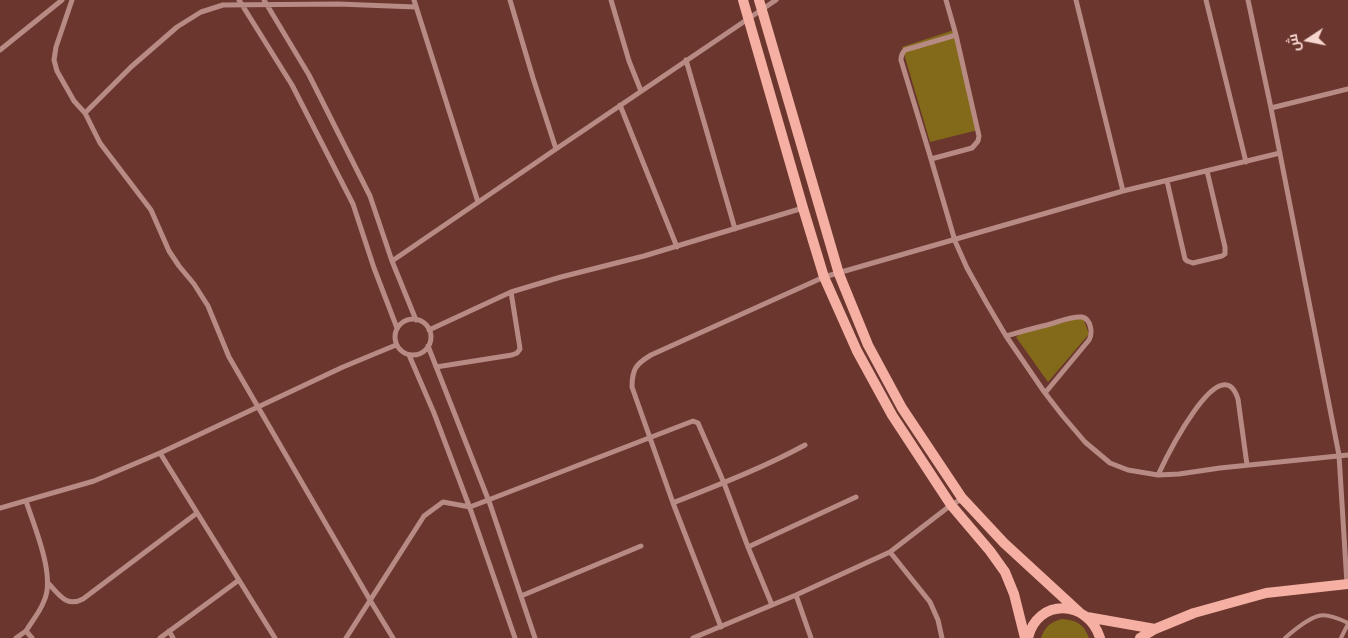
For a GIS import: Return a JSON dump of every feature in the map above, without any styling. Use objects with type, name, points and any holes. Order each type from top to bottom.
[{"type":"street","points":[[0,50],[62,0]]},
{"type":"street","points":[[72,0],[56,46],[54,60],[57,71],[71,95],[85,113],[100,143],[151,210],[169,251],[208,306],[229,357],[394,638]]},
{"type":"street","points":[[239,0],[292,85],[353,204],[374,268],[397,328]]},
{"type":"street","points":[[264,0],[309,75],[370,196],[392,261],[416,320]]},
{"type":"street","points":[[414,0],[478,202]]},
{"type":"street","points":[[510,0],[532,78],[556,149]]},
{"type":"street","points":[[611,0],[629,61],[641,92]]},
{"type":"street","points":[[743,0],[824,278],[857,351],[892,415],[951,505],[1005,572],[1014,594],[1026,638]]},
{"type":"street","points":[[392,261],[749,18],[761,4],[776,0]]},
{"type":"street","points":[[932,159],[972,148],[980,136],[946,0]]},
{"type":"street","points":[[1076,0],[1123,191]]},
{"type":"street","points":[[1206,0],[1246,162]]},
{"type":"street","points":[[1140,638],[1155,629],[1194,613],[1266,593],[1347,584],[1338,456],[1280,153],[1248,0]]},
{"type":"street","points":[[85,113],[131,67],[177,27],[201,12],[223,5],[338,4],[416,7]]},
{"type":"street","points":[[761,4],[839,274],[868,345],[902,408],[962,498],[1004,543],[1093,623],[1100,638]]},
{"type":"street","points":[[956,35],[906,50],[901,56],[955,241],[967,268],[1006,336],[1045,393],[1085,442],[1110,463],[1128,470],[1158,475],[1348,455]]},
{"type":"street","points":[[686,60],[735,229]]},
{"type":"street","points":[[1271,108],[1348,89]]},
{"type":"street","points":[[620,105],[677,247]]},
{"type":"street","points":[[721,627],[673,503],[632,387],[634,368],[641,361],[659,351],[824,278],[1123,191],[1280,153]]},
{"type":"street","points":[[1167,181],[1185,259],[1194,263],[1225,254],[1207,171]]},
{"type":"street","points":[[429,330],[511,292],[677,247],[803,208]]},
{"type":"street","points":[[436,367],[517,353],[520,348],[511,292]]},
{"type":"street","points":[[1006,336],[1079,317],[1083,317],[1090,324],[1091,336],[1089,340],[1045,393]]},
{"type":"street","points":[[416,320],[422,322],[429,330],[428,346],[420,354],[409,355],[399,350],[396,345],[395,334],[397,328],[405,321],[416,320]]},
{"type":"street","points":[[0,508],[94,481],[160,453],[343,367],[396,345]]},
{"type":"street","points":[[428,346],[488,500],[535,638]]},
{"type":"street","points":[[409,355],[434,413],[470,507],[515,638]]},
{"type":"street","points":[[1158,475],[1182,427],[1204,398],[1222,385],[1232,387],[1236,392],[1247,465]]},
{"type":"street","points":[[346,638],[424,516],[443,502],[470,507],[690,421],[698,423],[772,605]]},
{"type":"street","points":[[673,503],[724,483],[805,446]]},
{"type":"street","points":[[160,453],[275,638]]},
{"type":"street","points":[[748,547],[856,497]]},
{"type":"street","points":[[693,638],[796,595],[890,552],[962,498]]},
{"type":"street","points":[[16,638],[26,631],[45,600],[48,583],[44,554],[26,501]]},
{"type":"street","points":[[48,583],[65,600],[76,602],[83,599],[197,513]]},
{"type":"street","points":[[521,596],[641,546]]},
{"type":"street","points":[[890,552],[930,602],[938,620],[942,638]]},
{"type":"street","points":[[160,638],[239,580]]},
{"type":"street","points":[[796,595],[811,638]]},
{"type":"street","points":[[1026,638],[1040,616],[1049,611],[1059,609],[1070,609],[1083,614],[1155,629]]},
{"type":"street","points":[[26,631],[32,638]]},
{"type":"street","points":[[169,631],[173,638]]},
{"type":"lane","points":[[1285,638],[1319,616],[1337,618],[1348,624],[1341,638]]},
{"type":"shaded area","points":[[954,30],[978,130],[930,142],[902,47]]},
{"type":"shaded area","points":[[1082,315],[1089,334],[1048,382],[1016,337],[1026,330]]},
{"type":"shaded area","points":[[1062,619],[1071,620],[1082,626],[1089,638],[1041,638],[1048,626]]}]
